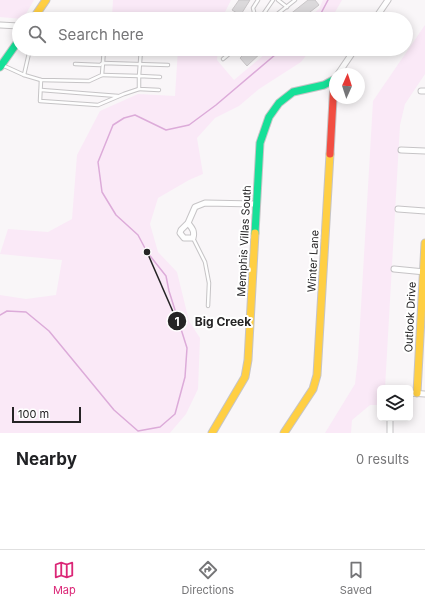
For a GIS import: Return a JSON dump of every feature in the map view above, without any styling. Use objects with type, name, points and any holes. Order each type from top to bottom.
[{"type":"street","points":[[38,12],[46,0]]},
{"type":"street","points":[[380,12],[388,0]]},
{"type":"street","points":[[0,25],[12,26]]},
{"type":"street","points":[[1,66],[12,50]]},
{"type":"street","points":[[342,68],[350,56]]},
{"type":"street","name":"Memphis Villas South","points":[[212,433],[245,378],[248,360],[260,143],[269,114],[286,96],[301,89],[319,86],[329,82]]},
{"type":"street","name":"Winter Lane","points":[[284,433],[313,389],[317,375],[334,104]]},
{"type":"street","points":[[402,150],[425,151]]},
{"type":"street","points":[[188,223],[193,230],[193,238],[187,239],[181,236],[181,230],[188,223],[195,207],[205,203],[257,204]]},
{"type":"street","points":[[398,209],[425,211]]},
{"type":"street","name":"Outlook Drive","points":[[413,393],[422,332],[425,243]]},
{"type":"street","points":[[394,269],[424,272]]},
{"type":"street","points":[[413,393],[425,394]]},
{"type":"street","points":[[390,421],[390,433]]},
{"type":"lane","points":[[254,12],[253,8],[258,0]]},
{"type":"lane","points":[[264,12],[273,0]]},
{"type":"lane","points":[[278,0],[287,7]]},
{"type":"lane","points":[[281,12],[295,0]]},
{"type":"lane","points":[[24,75],[28,56]]},
{"type":"lane","points":[[102,74],[104,56]]},
{"type":"lane","points":[[139,89],[141,56]]},
{"type":"lane","points":[[223,59],[227,56]]},
{"type":"lane","points":[[75,64],[100,65],[103,63],[168,65]]},
{"type":"lane","points":[[1,66],[42,80],[89,81],[102,74],[160,77]]},
{"type":"lane","points":[[42,80],[40,101],[98,105],[139,89],[159,90]]},
{"type":"lane","points":[[41,90],[119,96]]},
{"type":"lane","points":[[193,238],[205,262],[209,283],[208,306]]},
{"type":"shaded area","points":[[0,0],[34,0],[27,12],[12,12],[12,18],[0,17]]},
{"type":"shaded area","points":[[113,0],[231,0],[225,12],[112,12]]},
{"type":"shaded area","points":[[323,0],[342,0],[335,12],[315,12],[319,9]]},
{"type":"shaded area","points":[[425,25],[425,74],[405,104],[400,125],[385,385],[377,385],[377,405],[370,405],[352,420],[351,433],[325,433],[355,384],[358,358],[373,101],[404,56],[413,56],[413,43]]},
{"type":"shaded area","points":[[178,56],[217,56],[217,60],[234,80],[263,56],[306,56],[301,62],[259,89],[239,106],[215,118],[197,138],[203,174],[189,180],[158,198],[150,224],[158,252],[177,272],[189,321],[200,338],[198,389],[186,414],[170,433],[0,433],[0,295],[26,299],[56,295],[62,260],[0,254],[8,229],[48,232],[72,219],[77,155],[100,111],[138,94],[175,96]]},
{"type":"building","points":[[239,0],[250,0],[242,12],[235,12],[232,10]]},
{"type":"building","points":[[308,0],[315,0],[319,5],[310,12],[293,12]]},
{"type":"building","points":[[242,56],[258,56],[247,66],[240,58]]},
{"type":"waterway","points":[[322,12],[328,0]]},
{"type":"waterway","points":[[0,315],[7,311],[26,312],[49,331],[114,410],[138,431],[160,427],[175,414],[185,377],[187,348],[169,291],[166,276],[147,252],[138,235],[116,215],[102,192],[98,162],[113,125],[124,118],[135,115],[166,130],[189,125],[216,105],[274,56]]},
{"type":"traffic: fast","points":[[0,67],[12,50]]},
{"type":"traffic: fast","points":[[255,233],[260,143],[269,117],[279,103],[293,92],[324,85],[329,82]]},
{"type":"traffic: slow","points":[[38,12],[46,0]]},
{"type":"traffic: slow","points":[[284,433],[313,389],[317,375],[330,154]]},
{"type":"traffic: slow","points":[[212,433],[245,377],[248,360],[255,233]]},
{"type":"traffic: slow","points":[[417,393],[425,243]]},
{"type":"traffic: jam","points":[[330,154],[333,104]]},
{"type":"place","name":"Big Creek","points":[[147,252]]}]
